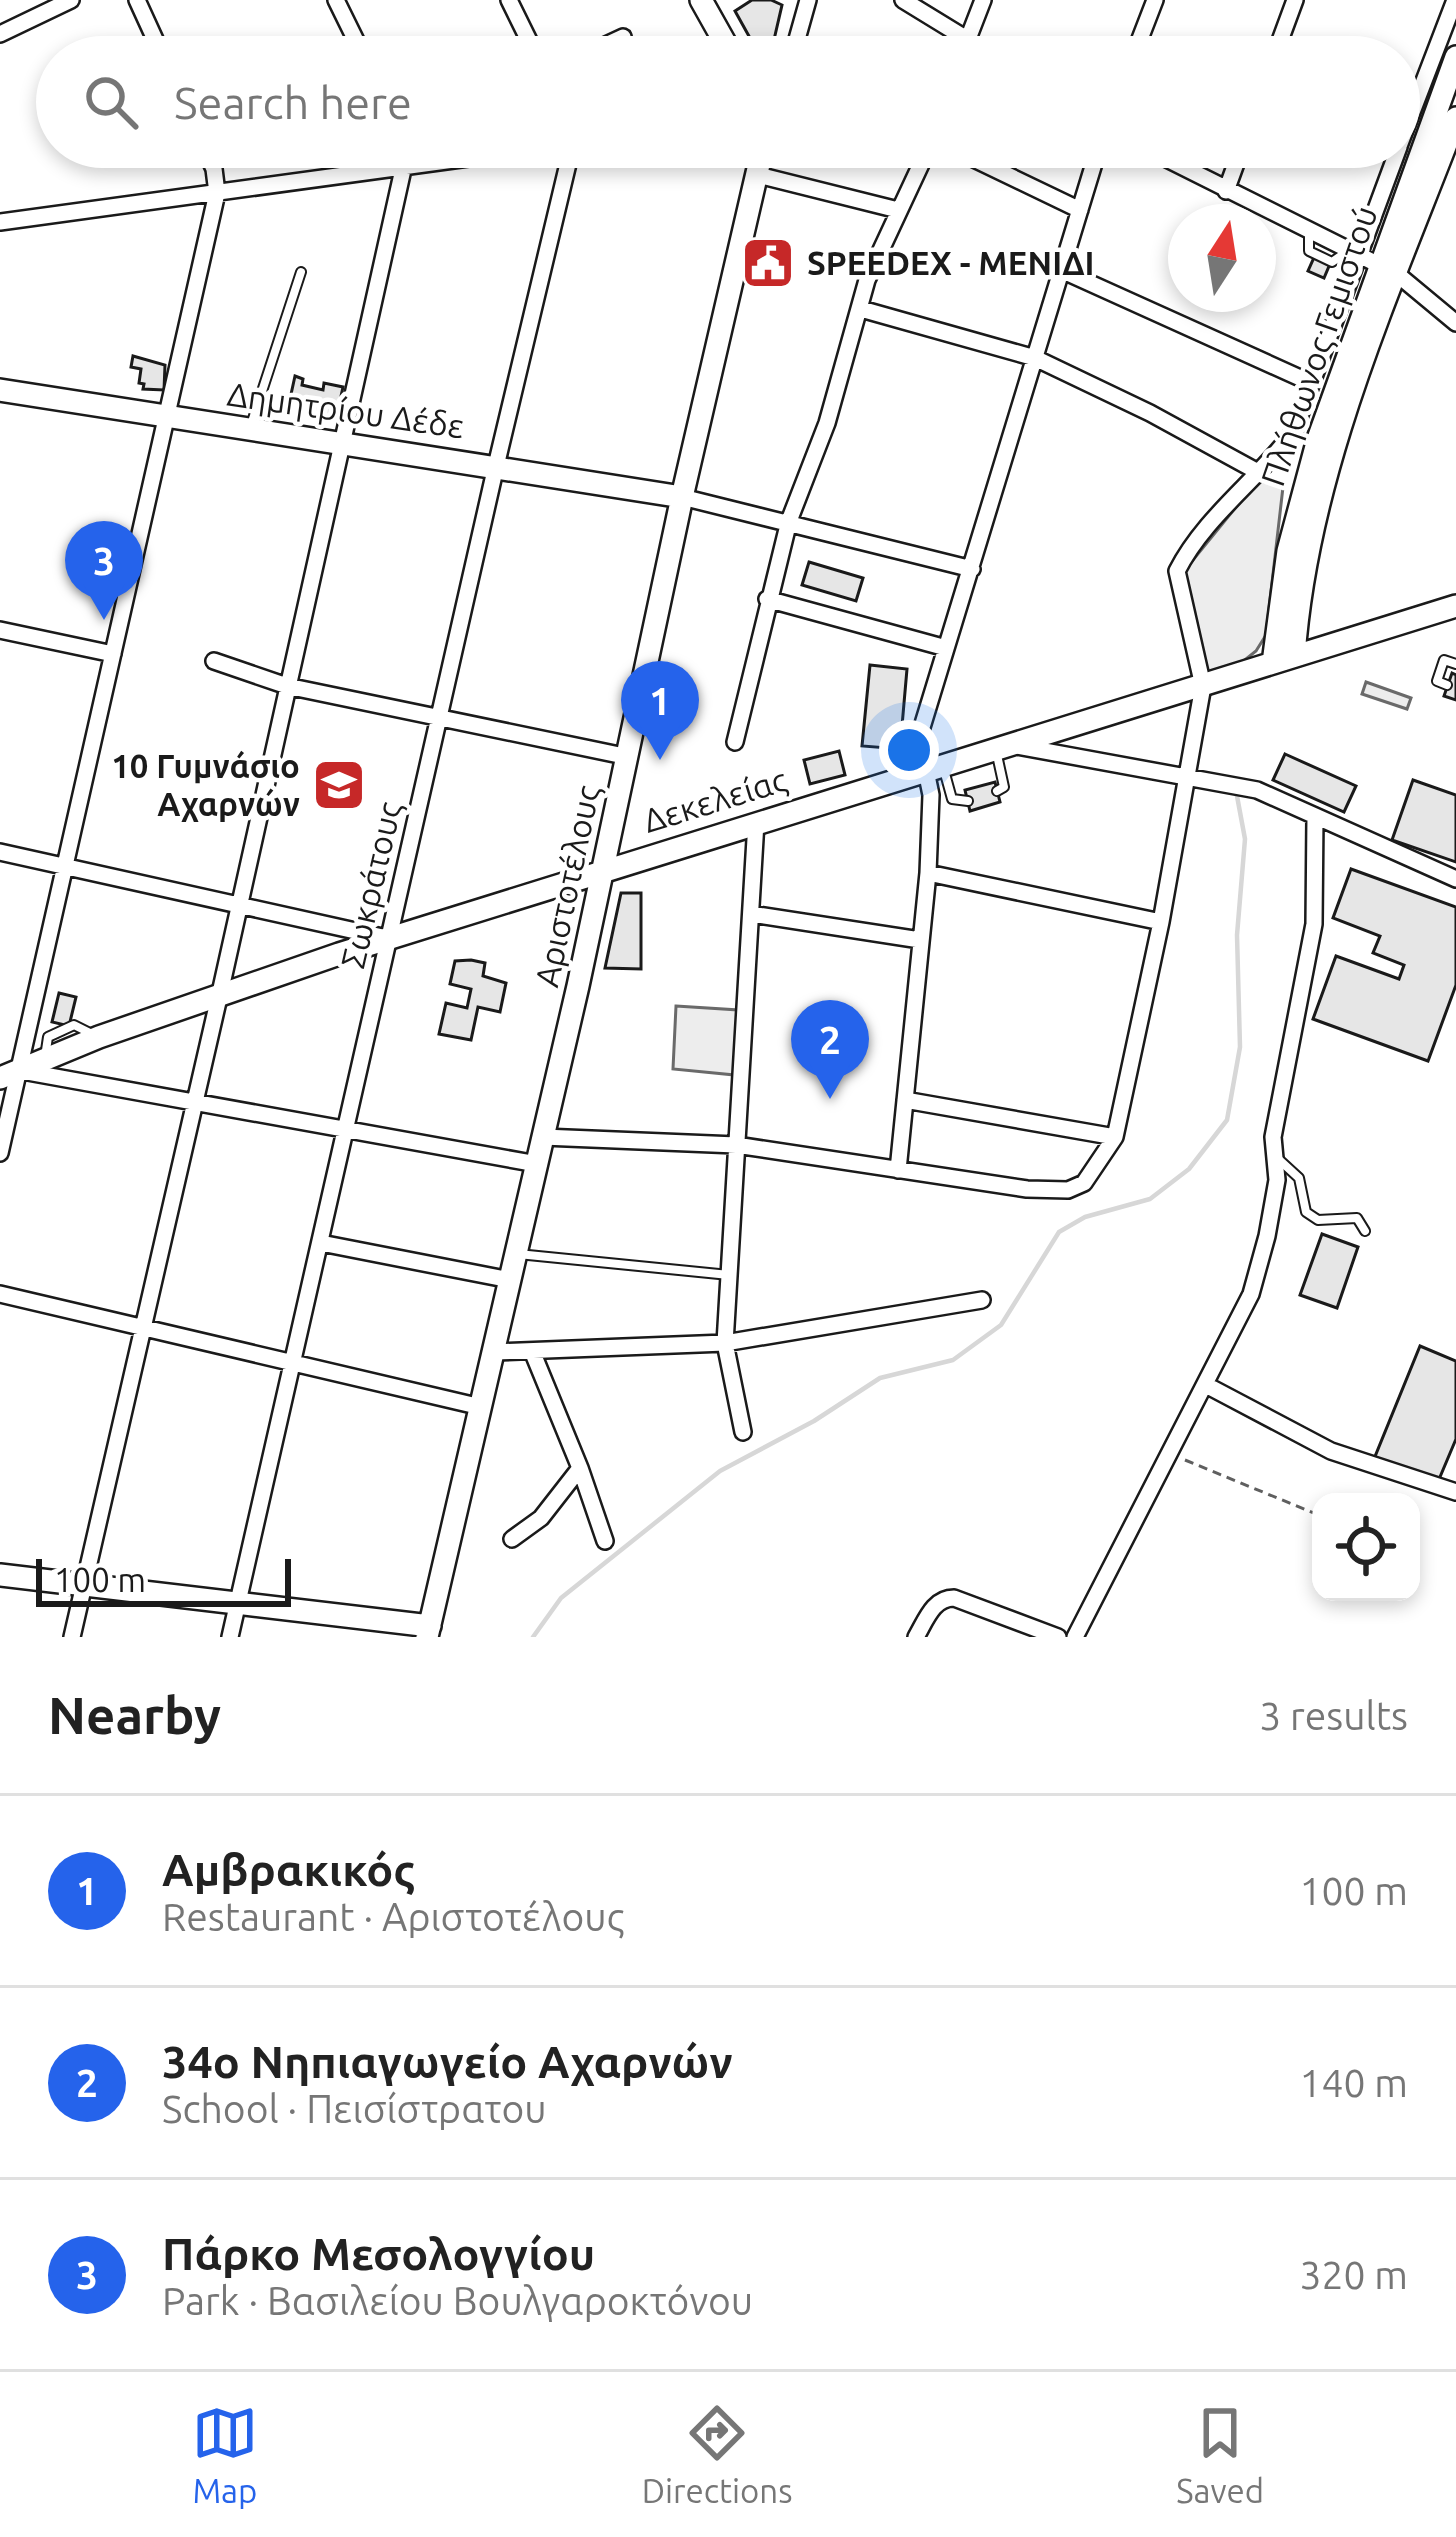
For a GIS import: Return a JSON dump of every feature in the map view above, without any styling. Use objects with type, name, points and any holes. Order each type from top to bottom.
[{"type":"street","points":[[0,34],[71,0]]},
{"type":"street","points":[[137,0],[153,36]]},
{"type":"street","points":[[336,0],[354,36]]},
{"type":"street","points":[[509,0],[527,36]]},
{"type":"street","points":[[701,0],[722,36]]},
{"type":"street","points":[[798,36],[808,0]]},
{"type":"street","points":[[903,0],[962,36]]},
{"type":"street","points":[[968,36],[983,0]]},
{"type":"street","points":[[1141,36],[1155,0]]},
{"type":"street","points":[[1282,36],[1295,0]]},
{"type":"street","name":"Πλήθωνος Γεμιστού","points":[[1420,92],[1455,0]]},
{"type":"street","name":"Πλήθωνος Γεμιστού","points":[[1388,270],[1456,57]]},
{"type":"street","name":"Πλήθωνος Γεμιστού","points":[[1283,660],[1288,550],[1335,386],[1456,118]]},
{"type":"street","points":[[0,1153],[9,1075],[32,1013],[217,193],[214,168]]},
{"type":"street","points":[[0,222],[387,168]]},
{"type":"street","points":[[72,1637],[406,168]]},
{"type":"street","name":"Σωκράτους","points":[[230,1637],[567,168]]},
{"type":"street","name":"Αριστοτέλους","points":[[428,1632],[544,1137],[682,497],[759,168]]},
{"type":"street","points":[[735,742],[789,520],[827,423],[867,280],[918,168]]},
{"type":"street","points":[[993,168],[1080,210]]},
{"type":"street","points":[[898,1171],[928,872],[933,768],[919,737],[1093,168]]},
{"type":"street","points":[[1183,168],[1388,270],[1456,322]]},
{"type":"street","points":[[1226,191],[1234,168]]},
{"type":"street","name":"Πλήθωνος Γεμιστού","points":[[1202,686],[1177,571],[1212,522],[1294,431],[1353,253],[1390,168]]},
{"type":"street","points":[[758,175],[898,210]]},
{"type":"street","points":[[1061,270],[1310,382]]},
{"type":"street","points":[[861,309],[1036,358],[1258,472]]},
{"type":"street","name":"Δημητρίου Δέδε","points":[[0,390],[682,497]]},
{"type":"street","points":[[682,497],[972,569]]},
{"type":"street","points":[[767,599],[946,648]]},
{"type":"street","name":"Δεκελείας","points":[[9,1075],[220,993],[604,868],[1456,606]]},
{"type":"street","points":[[0,630],[113,654]]},
{"type":"street","points":[[214,662],[287,686],[629,758]]},
{"type":"street","points":[[544,1137],[736,1145],[1028,1189],[1068,1190],[1084,1183],[1114,1137],[1161,922],[1202,686]]},
{"type":"street","points":[[1002,747],[1257,790],[1456,879]]},
{"type":"street","points":[[1075,1637],[1251,1294],[1268,1236],[1277,1180],[1273,1137],[1314,924],[1315,816]]},
{"type":"street","points":[[743,1432],[725,1343],[756,822]]},
{"type":"street","points":[[0,852],[390,938]]},
{"type":"street","points":[[928,872],[1161,922]]},
{"type":"street","points":[[751,914],[920,940]]},
{"type":"street","points":[[338,927],[339,954]]},
{"type":"street","points":[[9,1075],[195,1102],[537,1164]]},
{"type":"street","points":[[905,1100],[1114,1137]]},
{"type":"street","points":[[321,1243],[510,1280]]},
{"type":"street","points":[[0,1294],[481,1407]]},
{"type":"street","points":[[494,1352],[725,1343],[982,1300]]},
{"type":"street","points":[[532,1351],[605,1541]]},
{"type":"street","points":[[1206,1384],[1330,1451],[1456,1492]]},
{"type":"street","points":[[512,1539],[541,1518],[580,1468]]},
{"type":"street","points":[[0,1575],[428,1632]]},
{"type":"street","points":[[916,1637],[944,1598],[1058,1637]]},
{"type":"lane","points":[[249,430],[301,272]]},
{"type":"lane","points":[[1448,686],[1437,681],[1444,660],[1456,664]]},
{"type":"lane","points":[[997,791],[1004,787],[1002,747]]},
{"type":"lane","points":[[933,768],[952,799],[968,801]]},
{"type":"lane","points":[[32,1013],[48,1037],[44,1060]]},
{"type":"lane","points":[[48,1037],[74,1025],[99,1037]]},
{"type":"lane","points":[[1274,1155],[1298,1178],[1306,1212],[1318,1220],[1357,1218],[1365,1231]]},
{"type":"lane","points":[[516,1254],[729,1275]]},
{"type":"path","points":[[1166,1453],[1312,1512]]},
{"type":"shaded area","points":[[1258,480],[1283,487],[1266,635],[1241,663],[1206,674],[1184,571]]},
{"type":"shaded area","points":[[1366,682],[1411,698],[1407,709],[1362,694]]},
{"type":"shaded area","points":[[676,1006],[738,1010],[735,1075],[673,1069]]},
{"type":"building","points":[[752,0],[782,5],[775,36],[749,36],[735,11]]},
{"type":"building","points":[[1316,253],[1332,259],[1324,278],[1308,271]]},
{"type":"building","points":[[133,356],[165,365],[164,390],[143,389],[141,369],[131,367]]},
{"type":"building","points":[[295,376],[303,379],[302,385],[323,390],[324,383],[343,387],[336,419],[288,408]]},
{"type":"building","points":[[809,562],[863,578],[856,601],[802,585]]},
{"type":"building","points":[[870,665],[907,669],[900,749],[862,746]]},
{"type":"building","points":[[1452,673],[1456,675],[1456,700],[1444,696]]},
{"type":"building","points":[[839,751],[845,775],[810,784],[804,760]]},
{"type":"building","points":[[1285,754],[1356,786],[1344,812],[1273,780]]},
{"type":"building","points":[[1413,780],[1456,795],[1456,862],[1392,840]]},
{"type":"building","points":[[995,782],[1000,802],[970,811],[965,790]]},
{"type":"building","points":[[1351,869],[1456,907],[1456,985],[1428,1061],[1313,1019],[1336,956],[1399,979],[1404,965],[1373,953],[1380,936],[1333,918]]},
{"type":"building","points":[[621,893],[641,893],[641,969],[605,968]]},
{"type":"building","points":[[455,961],[485,963],[483,976],[506,983],[500,1012],[478,1007],[471,1040],[439,1034],[446,1003],[467,1008],[471,989],[450,984]]},
{"type":"building","points":[[59,993],[76,997],[69,1026],[52,1022]]},
{"type":"building","points":[[1322,1234],[1358,1247],[1337,1308],[1300,1295]]},
{"type":"building","points":[[1420,1346],[1456,1361],[1456,1439],[1437,1484],[1374,1459]]},
{"type":"waterway","points":[[533,1637],[561,1598],[720,1471],[814,1421],[880,1378],[953,1360],[1001,1325],[1059,1232],[1085,1217],[1150,1199],[1189,1169],[1227,1120],[1240,1047],[1237,935],[1245,839],[1237,796]]},
{"type":"place","name":"SPEEDEX - ΜΕΝΙΔΙ","points":[[768,263]]},
{"type":"place","name":"Πάρκο Μεσολογγίου","points":[[104,620]]},
{"type":"place","name":"Αμβρακικός","points":[[660,760]]},
{"type":"place","name":"10 Γυμνάσιο Αχαρνών","points":[[339,785]]},
{"type":"place","name":"34o Νηπιαγωγείο Αχαρνών","points":[[830,1099]]}]
